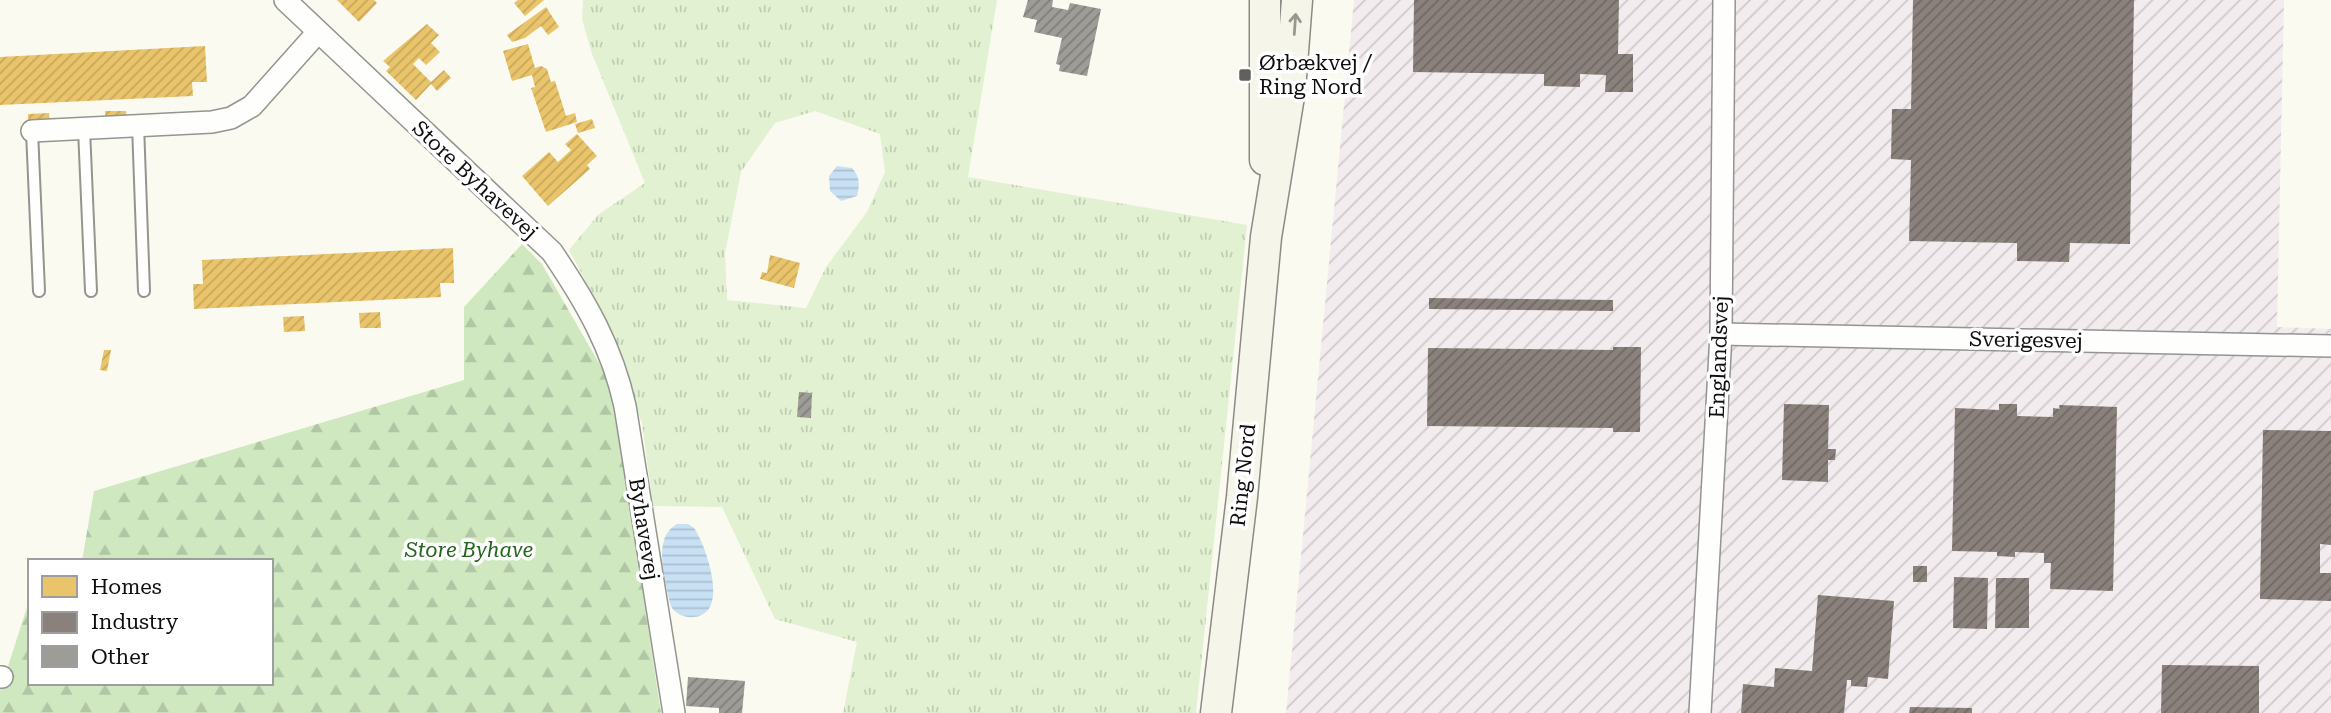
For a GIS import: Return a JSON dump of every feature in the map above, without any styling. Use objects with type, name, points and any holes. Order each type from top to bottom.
[{"type":"main road","name":"Ring Nord","points":[[1265,0],[1266,237]]},
{"type":"main road","name":"Ring Nord","points":[[1216,713],[1242,497],[1266,237],[1290,90],[1297,0]]},
{"type":"street","name":"Store Byhavevej","points":[[285,0],[552,252],[581,296],[607,347]]},
{"type":"street","name":"Englandsvej","points":[[1700,713],[1721,334],[1724,0]]},
{"type":"street","points":[[32,131],[212,122],[231,118],[252,106],[318,32]]},
{"type":"street","name":"Sverigesvej","points":[[1721,334],[2331,345]]},
{"type":"street","name":"Byhavevej","points":[[607,347],[625,406],[674,713]]},
{"type":"lane","points":[[138,125],[144,291]]},
{"type":"lane","points":[[84,129],[91,291]]},
{"type":"lane","points":[[32,131],[39,290]]},
{"type":"shaded area","points":[[1354,0],[2284,0],[2277,327],[2331,329],[2331,713],[1286,713]]},
{"type":"green space","points":[[583,0],[997,0],[968,177],[1247,225],[1196,713],[843,713],[857,642],[775,619],[722,507],[653,506],[642,423],[584,278],[569,250],[599,214],[645,183],[592,54],[582,19]],"holes":[[[815,111],[880,134],[885,172],[867,212],[826,267],[806,308],[727,300],[725,253],[741,172],[775,123]]]},
{"type":"green space","name":"Store Byhave","points":[[522,244],[542,264],[611,384],[661,713],[0,713],[0,691],[28,604],[28,685],[273,685],[273,559],[82,559],[94,491],[464,380],[464,307]]},
{"type":"water","points":[[837,166],[852,168],[857,174],[857,196],[841,201],[830,191],[829,176]]},
{"type":"water","points":[[677,524],[688,524],[694,528],[707,555],[712,578],[713,599],[710,607],[695,617],[682,616],[670,604],[662,549],[669,530]]},
{"type":"building: Homes","points":[[337,0],[374,0],[377,3],[359,22]]},
{"type":"building: Homes","points":[[518,0],[544,0],[525,16],[514,3]]},
{"type":"building: Homes","points":[[546,7],[559,27],[548,35],[541,26],[525,38],[512,42],[507,35]]},
{"type":"building: Homes","points":[[427,24],[439,35],[431,43],[440,52],[426,65],[419,58],[413,64],[431,82],[444,70],[451,78],[437,91],[431,84],[416,100],[386,71],[390,67],[383,61]]},
{"type":"building: Homes","points":[[528,44],[535,68],[541,66],[547,69],[551,82],[555,81],[566,116],[575,113],[577,122],[546,132],[531,88],[535,87],[532,75],[512,81],[503,51]]},
{"type":"building: Homes","points":[[205,46],[207,82],[192,82],[193,96],[0,105],[0,57]]},
{"type":"building: Homes","points":[[105,111],[126,111],[127,125],[106,126]]},
{"type":"building: Homes","points":[[49,113],[50,129],[29,130],[28,114]]},
{"type":"building: Homes","points":[[592,119],[595,128],[578,133],[575,124]]},
{"type":"building: Homes","points":[[577,134],[597,156],[587,165],[590,169],[548,206],[522,176],[549,152],[558,162],[571,150],[565,144]]},
{"type":"building: Homes","points":[[453,248],[454,283],[440,283],[441,297],[194,309],[193,284],[203,284],[202,260]]},
{"type":"building: Homes","points":[[770,255],[800,263],[794,288],[760,279],[762,272],[767,273]]},
{"type":"building: Homes","points":[[380,312],[381,328],[360,328],[359,313]]},
{"type":"building: Homes","points":[[304,316],[305,331],[284,332],[283,317]]},
{"type":"building: Homes","points":[[104,350],[111,350],[107,371],[100,370]]},
{"type":"building: Industry","points":[[1414,0],[1619,0],[1618,54],[1633,54],[1633,92],[1605,92],[1606,75],[1580,74],[1580,87],[1544,86],[1544,74],[1413,72]]},
{"type":"building: Industry","points":[[1913,0],[2134,0],[2130,244],[2070,243],[2069,262],[2017,261],[2017,243],[1909,241],[1911,160],[1891,159],[1892,109],[1911,109]]},
{"type":"building: Industry","points":[[1429,298],[1613,300],[1613,311],[1429,309]]},
{"type":"building: Industry","points":[[1613,347],[1641,347],[1640,432],[1613,432],[1613,428],[1427,426],[1428,348],[1613,350]]},
{"type":"building: Industry","points":[[1784,404],[1829,405],[1828,449],[1836,449],[1835,460],[1828,460],[1828,482],[1782,480]]},
{"type":"building: Industry","points":[[1999,404],[2017,404],[2017,416],[2053,417],[2053,408],[2060,409],[2059,405],[2117,407],[2113,591],[2050,589],[2051,563],[2044,563],[2044,553],[2015,552],[2015,557],[1997,556],[1997,552],[1952,551],[1955,408],[1999,410]]},
{"type":"building: Industry","points":[[2263,430],[2331,431],[2331,545],[2320,544],[2320,573],[2331,573],[2331,601],[2260,599]]},
{"type":"building: Industry","points":[[1913,566],[1927,566],[1927,582],[1913,582]]},
{"type":"building: Industry","points":[[1954,577],[1988,578],[1987,629],[1953,628]]},
{"type":"building: Industry","points":[[1996,578],[2029,578],[2029,628],[1995,628]]},
{"type":"building: Industry","points":[[1818,595],[1894,601],[1888,679],[1868,677],[1867,687],[1851,686],[1851,680],[1847,680],[1844,713],[1741,713],[1743,684],[1774,687],[1775,668],[1812,671]]},
{"type":"building: Industry","points":[[2162,665],[2259,666],[2259,713],[2161,713]]},
{"type":"building: Industry","points":[[1910,707],[1972,708],[1972,713],[1909,713]]},
{"type":"building: Other","points":[[1028,0],[1053,0],[1052,7],[1068,10],[1070,3],[1101,9],[1087,76],[1059,71],[1060,65],[1056,64],[1062,38],[1034,32],[1037,20],[1023,17]]},
{"type":"building: Other","points":[[799,392],[812,393],[811,418],[797,417]]},
{"type":"building: Other","points":[[688,677],[745,681],[742,713],[719,713],[719,708],[686,706]]},
{"type":"place","name":"Ørbækvej / Ring Nord","points":[[1245,75]]}]
